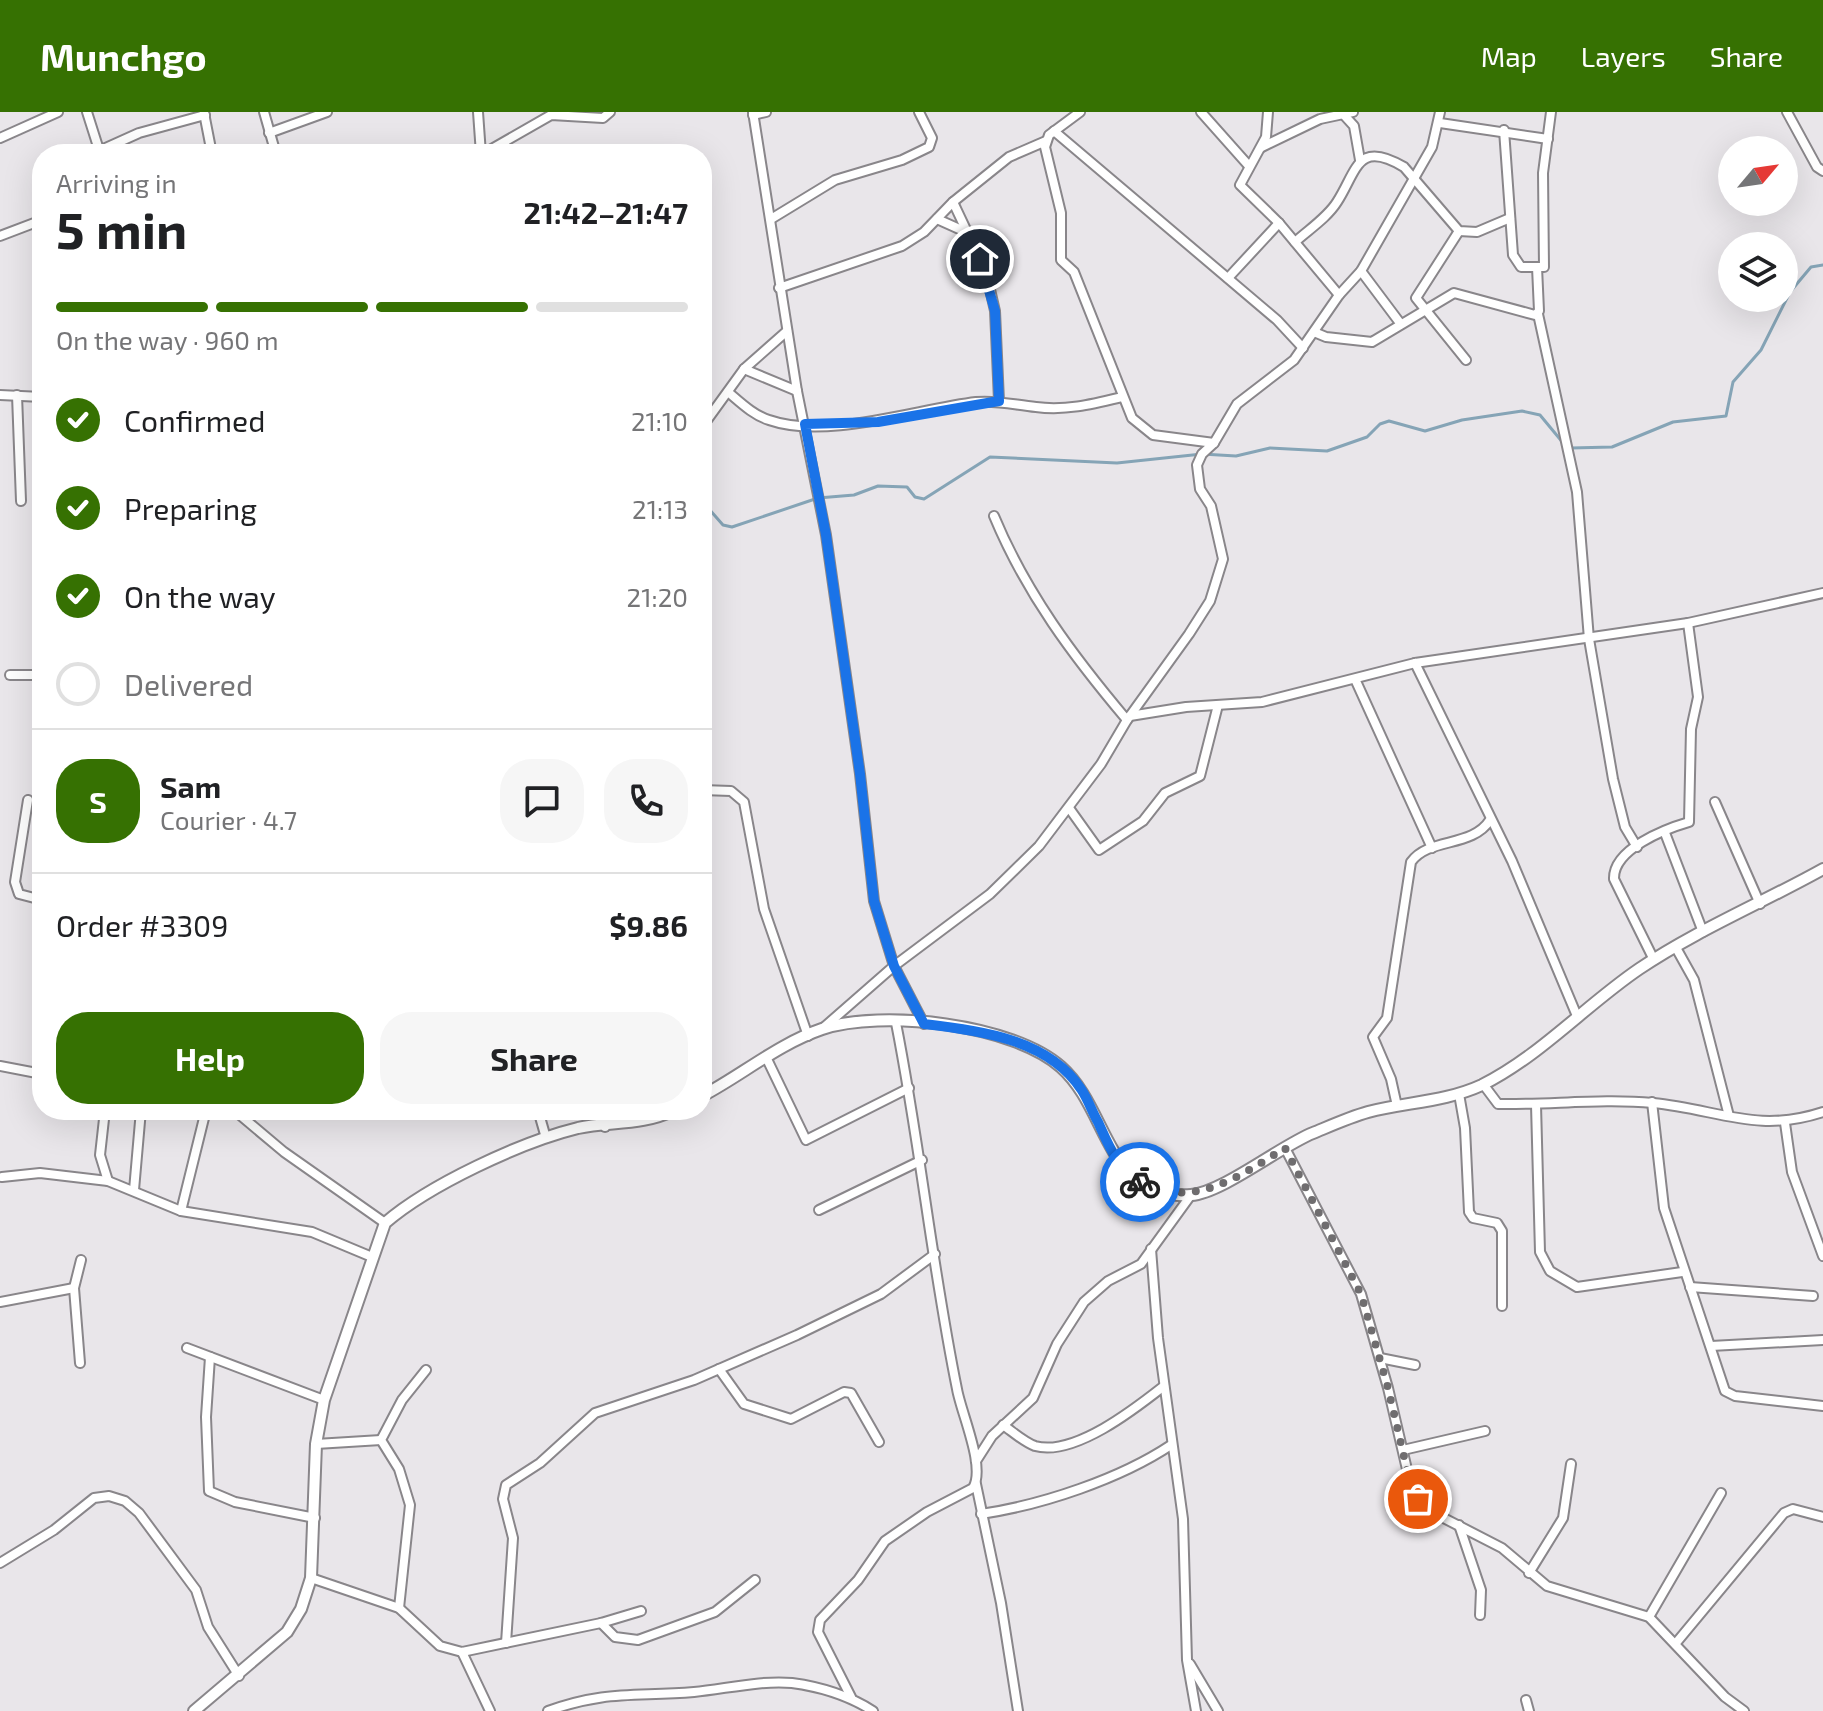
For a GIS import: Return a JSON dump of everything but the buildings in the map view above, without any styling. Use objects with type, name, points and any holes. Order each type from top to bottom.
[{"type":"street","points":[[0,138],[58,112]]},
{"type":"street","points":[[87,112],[97,144]]},
{"type":"street","points":[[264,112],[273,144]]},
{"type":"street","points":[[269,133],[327,112]]},
{"type":"street","points":[[478,112],[481,144]]},
{"type":"street","points":[[500,144],[551,115],[603,118],[610,112]]},
{"type":"street","points":[[766,112],[753,113],[779,288],[826,535],[860,774],[874,901],[894,966],[924,1024]]},
{"type":"street","points":[[771,219],[835,180],[921,153],[932,143],[922,116],[933,112]]},
{"type":"street","points":[[779,288],[902,246],[1009,157],[1046,141],[1054,131],[1080,112]]},
{"type":"street","points":[[1201,112],[1249,166]]},
{"type":"street","points":[[1268,112],[1262,147],[1240,185],[1279,223],[1339,295]]},
{"type":"street","points":[[1262,147],[1320,119],[1353,112]]},
{"type":"street","points":[[712,1090],[766,1057],[822,1029],[894,966],[990,894],[1039,846],[1069,808],[1210,601],[1220,575],[1220,540],[1211,506],[1200,489],[1197,465],[1237,404],[1282,373],[1339,295],[1361,271],[1432,147],[1440,123],[1440,112]]},
{"type":"street","points":[[1504,130],[1516,262],[1521,267],[1544,267],[1542,210],[1551,112]]},
{"type":"street","points":[[1787,112],[1817,167],[1823,171]]},
{"type":"street","points":[[119,144],[153,128],[204,114],[210,144]]},
{"type":"street","points":[[1295,242],[1337,202],[1360,160],[1354,126],[1343,114]]},
{"type":"street","points":[[1440,123],[1504,130],[1548,139]]},
{"type":"street","points":[[1054,131],[1277,320],[1303,348]]},
{"type":"street","points":[[1046,141],[1061,213],[1059,256],[1074,272],[1132,418],[1153,435],[1214,443]]},
{"type":"street","points":[[1360,160],[1378,156],[1392,160],[1415,177],[1459,231],[1477,232],[1510,218]]},
{"type":"street","points":[[953,202],[986,272],[995,311],[999,401]]},
{"type":"street","points":[[937,219],[966,232]]},
{"type":"street","points":[[1228,278],[1279,223]]},
{"type":"street","points":[[0,236],[32,224]]},
{"type":"street","points":[[1459,231],[1417,293],[1423,309],[1466,360]]},
{"type":"street","points":[[1537,267],[1538,314],[1577,492],[1589,639],[1613,779],[1625,827],[1637,847]]},
{"type":"street","points":[[1361,271],[1400,323]]},
{"type":"street","points":[[1314,332],[1326,337],[1372,342],[1454,293],[1538,314]]},
{"type":"street","points":[[712,414],[744,369],[787,331]]},
{"type":"street","points":[[744,369],[797,391]]},
{"type":"street","points":[[728,392],[765,419],[805,424],[878,422],[999,401],[1036,407],[1078,407],[1122,397]]},
{"type":"street","points":[[0,395],[32,396]]},
{"type":"street","points":[[17,395],[21,501]]},
{"type":"street","points":[[994,516],[1015,567],[1054,629],[1128,718]]},
{"type":"street","points":[[1128,718],[1262,702],[1415,663],[1688,623],[1823,593]]},
{"type":"street","points":[[1654,960],[1614,879],[1616,864],[1637,847],[1689,822],[1691,729],[1698,697],[1688,623]]},
{"type":"street","points":[[1415,663],[1512,861],[1577,1016]]},
{"type":"street","points":[[10,675],[32,675]]},
{"type":"street","points":[[1355,679],[1432,848]]},
{"type":"street","points":[[1069,808],[1099,850],[1127,834],[1165,793],[1200,776],[1218,705]]},
{"type":"street","points":[[712,790],[731,791],[744,802],[764,909],[808,1036]]},
{"type":"street","points":[[28,800],[15,882],[19,894],[32,897]]},
{"type":"street","points":[[1715,802],[1760,904]]},
{"type":"street","points":[[1397,1106],[1391,1079],[1373,1037],[1387,1018],[1411,862],[1432,848],[1479,833],[1490,820]]},
{"type":"street","points":[[1665,833],[1703,932]]},
{"type":"street","points":[[976,1461],[1003,1425],[1033,1398],[1057,1344],[1084,1302],[1108,1281],[1141,1264],[1191,1195],[1310,1134],[1365,1113],[1459,1094],[1483,1084],[1675,946],[1823,869]]},
{"type":"street","points":[[1675,946],[1694,980],[1729,1116]]},
{"type":"street","points":[[896,1023],[922,1160],[957,1389],[976,1461],[981,1514],[1001,1603],[1018,1711]]},
{"type":"street","points":[[822,1029],[924,1024],[1004,1038],[1050,1058],[1081,1088],[1125,1171],[1151,1188],[1171,1194],[1191,1195]]},
{"type":"street","points":[[766,1057],[806,1140],[909,1088]]},
{"type":"street","points":[[0,1066],[32,1072]]},
{"type":"street","points":[[1483,1084],[1498,1104],[1652,1102],[1785,1123],[1823,1112]]},
{"type":"street","points":[[1459,1094],[1466,1140],[1469,1212],[1473,1218],[1497,1223],[1502,1231],[1502,1306]]},
{"type":"street","points":[[1652,1102],[1664,1208],[1682,1272],[1690,1287],[1725,1391],[1735,1396],[1823,1406]]},
{"type":"street","points":[[1536,1105],[1540,1252],[1550,1271],[1577,1287],[1682,1272]]},
{"type":"street","points":[[104,1120],[100,1155],[108,1181]]},
{"type":"street","points":[[134,1190],[140,1120]]},
{"type":"street","points":[[181,1211],[204,1120]]},
{"type":"street","points":[[246,1120],[284,1152],[385,1223]]},
{"type":"street","points":[[541,1120],[546,1138]]},
{"type":"street","points":[[605,1120],[605,1127]]},
{"type":"street","points":[[194,1711],[239,1676],[293,1623],[311,1578],[316,1444],[324,1400],[385,1223],[438,1187],[546,1138],[584,1127],[651,1120]]},
{"type":"street","points":[[1785,1123],[1792,1172],[1823,1256]]},
{"type":"street","points":[[1285,1148],[1361,1294],[1418,1499],[1430,1511],[1502,1548],[1529,1573],[1567,1595],[1618,1606],[1649,1617],[1725,1697],[1744,1711]]},
{"type":"street","points":[[819,1210],[922,1160]]},
{"type":"street","points":[[2,1177],[40,1173],[108,1181],[181,1211],[312,1232],[372,1257]]},
{"type":"street","points":[[1151,1249],[1164,1386],[1183,1519],[1187,1660],[1196,1711]]},
{"type":"street","points":[[506,1643],[513,1538],[503,1499],[506,1485],[540,1463],[595,1413],[719,1369],[881,1294],[935,1254]]},
{"type":"street","points":[[80,1363],[74,1288],[81,1260]]},
{"type":"street","points":[[1690,1287],[1753,1289],[1813,1296]]},
{"type":"street","points":[[0,1302],[74,1288]]},
{"type":"street","points":[[1711,1346],[1823,1340]]},
{"type":"street","points":[[187,1348],[324,1400]]},
{"type":"street","points":[[210,1357],[206,1417],[209,1491],[235,1502],[315,1518]]},
{"type":"street","points":[[1380,1358],[1415,1365]]},
{"type":"street","points":[[719,1369],[744,1404],[791,1419],[844,1392],[851,1393],[879,1442]]},
{"type":"street","points":[[381,1440],[402,1400],[426,1370]]},
{"type":"street","points":[[1003,1425],[1036,1446],[1077,1441],[1109,1425],[1164,1386]]},
{"type":"street","points":[[1403,1450],[1485,1431]]},
{"type":"street","points":[[316,1444],[381,1440]]},
{"type":"street","points":[[381,1440],[399,1469],[410,1505],[399,1608]]},
{"type":"street","points":[[981,1514],[1006,1511],[1089,1485],[1148,1460],[1171,1445]]},
{"type":"street","points":[[1529,1573],[1563,1518],[1571,1464]]},
{"type":"street","points":[[851,1697],[818,1632],[820,1620],[858,1580],[885,1541],[976,1484]]},
{"type":"street","points":[[1649,1617],[1721,1493]]},
{"type":"street","points":[[0,1563],[54,1530],[94,1498],[109,1496],[125,1501],[139,1513],[196,1590],[208,1627],[239,1676]]},
{"type":"street","points":[[1676,1643],[1784,1513],[1793,1509],[1823,1517]]},
{"type":"street","points":[[1459,1525],[1481,1590],[1480,1615]]},
{"type":"street","points":[[311,1578],[399,1608],[440,1646],[462,1652],[601,1623],[641,1611]]},
{"type":"street","points":[[601,1623],[615,1637],[638,1640],[715,1612],[755,1580]]},
{"type":"street","points":[[462,1652],[490,1711]]},
{"type":"street","points":[[1187,1660],[1218,1711]]},
{"type":"street","points":[[548,1711],[615,1693],[690,1692],[789,1683],[851,1697],[873,1711]]},
{"type":"street","points":[[1526,1700],[1529,1711]]},
{"type":"waterway","points":[[1571,448],[1612,447],[1673,422],[1726,416],[1733,382],[1761,350],[1790,292],[1811,267],[1823,265]]},
{"type":"waterway","points":[[712,512],[723,525],[732,527],[818,498],[854,495],[878,486],[907,487],[915,497],[924,499],[990,457],[1117,463],[1202,454],[1236,456],[1270,448],[1327,451],[1367,437],[1380,424],[1389,421],[1425,431],[1462,420],[1522,411],[1540,415],[1564,444]]},
{"type":"way so far","points":[[1140,1182],[1171,1194],[1198,1194],[1285,1148],[1361,1294],[1409,1478],[1418,1499]]},
{"type":"route","points":[[980,259],[995,311],[999,401],[973,402],[878,422],[805,424],[826,535],[860,774],[874,901],[894,966],[924,1024],[966,1028],[1004,1038],[1050,1058],[1081,1088],[1112,1152],[1125,1171],[1140,1182]]}]
